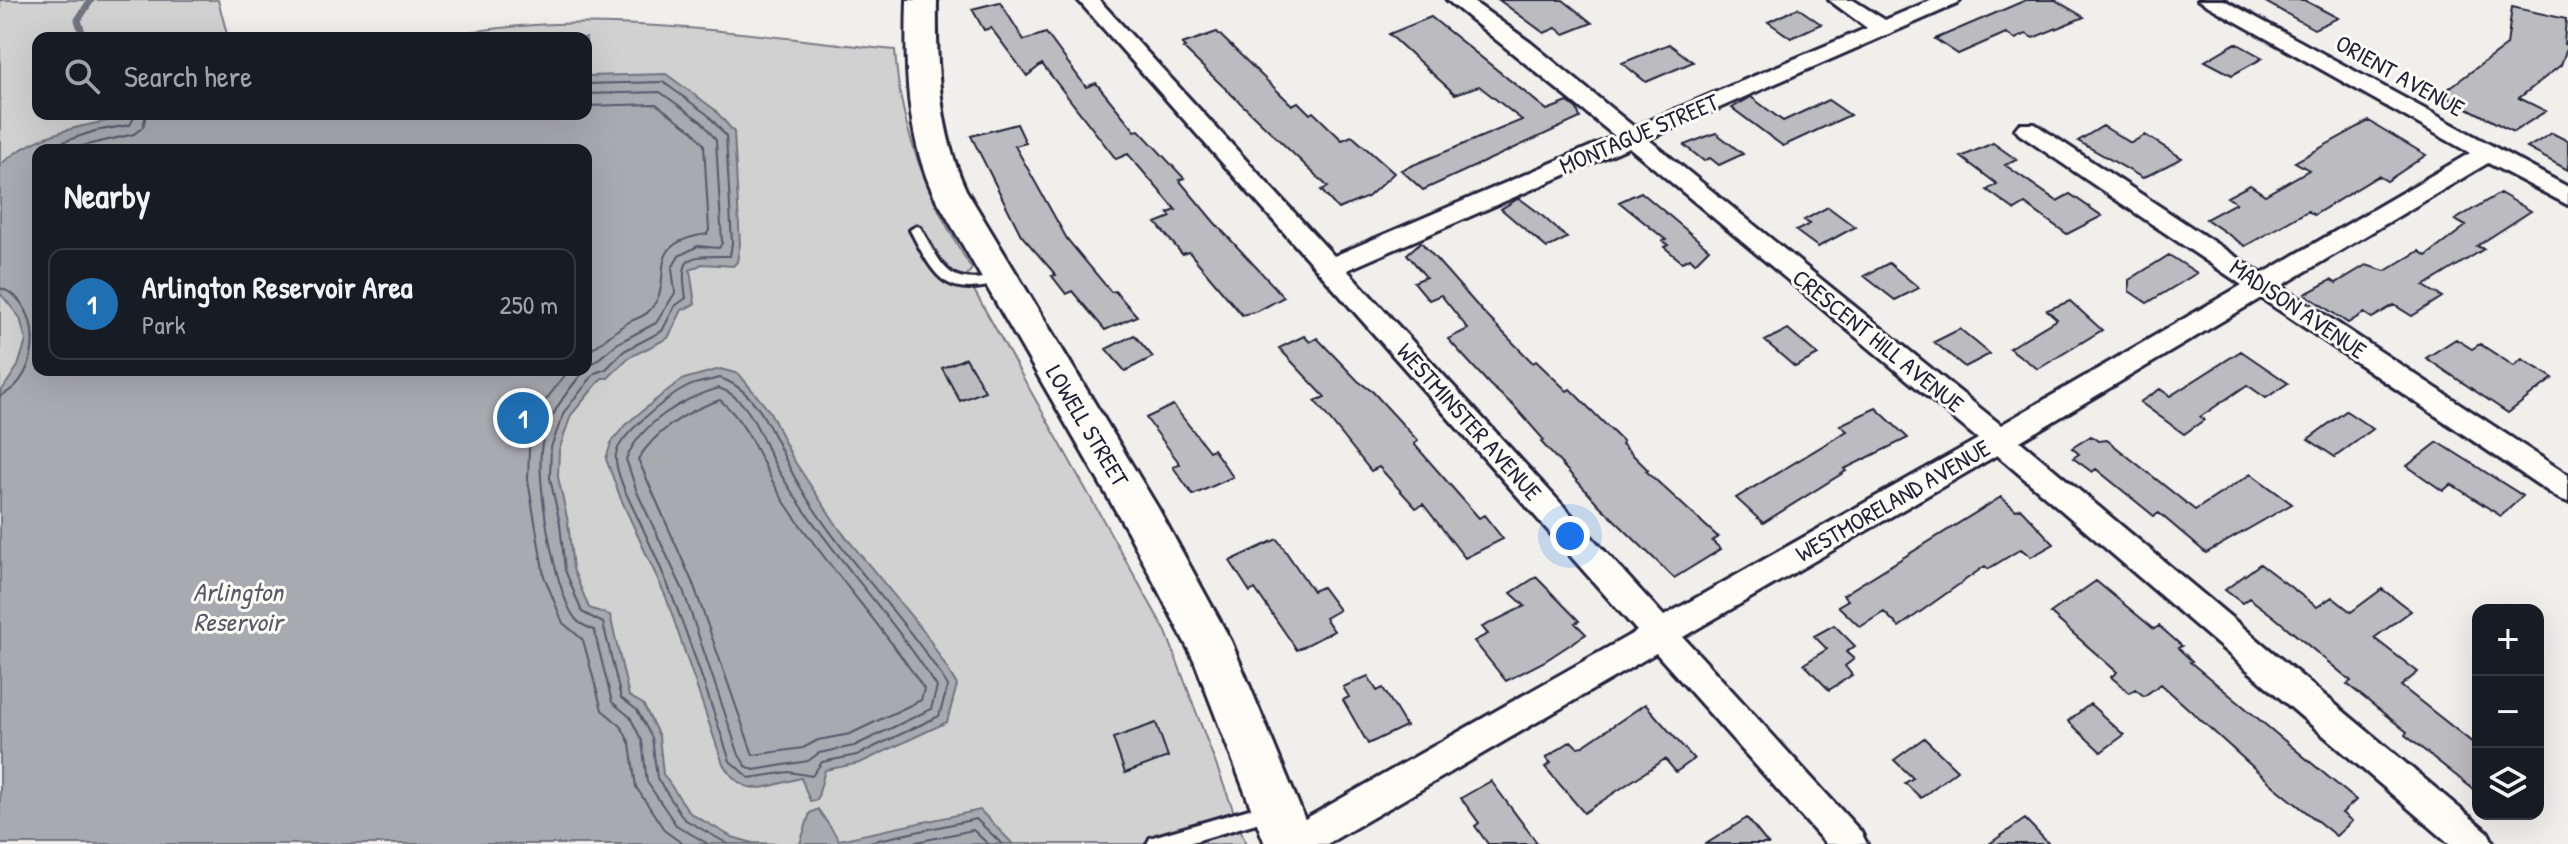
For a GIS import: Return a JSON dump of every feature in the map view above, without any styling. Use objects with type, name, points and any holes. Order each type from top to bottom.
[{"type":"main road","name":"LOWELL STREET","points":[[922,0],[921,28],[928,101],[946,183],[1143,520],[1215,655],[1286,833]]},
{"type":"street","name":"WESTMINSTER AVENUE","points":[[1088,0],[1849,844]]},
{"type":"street","name":"CRESCENT HILL AVENUE","points":[[1457,0],[1523,48],[1999,440],[2476,844]]},
{"type":"street","points":[[1839,0],[1882,28]]},
{"type":"street","name":"MONTAGUE STREET","points":[[1329,268],[1950,0]]},
{"type":"street","name":"ORIENT AVENUE","points":[[2208,0],[2568,197]]},
{"type":"street","name":"MADISON AVENUE","points":[[2027,129],[2568,490]]},
{"type":"street","name":"WESTMORELAND AVENUE","points":[[1286,833],[1661,633],[1999,440],[2488,153]]},
{"type":"lane","points":[[916,230],[945,277],[972,287],[1000,279]]},
{"type":"lane","points":[[1156,844],[1286,833]]},
{"type":"shaded area","points":[[0,0],[218,0],[226,32],[32,32],[32,120],[592,120],[592,32],[473,32],[549,24],[665,26],[895,50],[910,137],[930,191],[972,269],[966,276],[1166,632],[1246,844],[0,844]]},
{"type":"water","name":"Arlington Reservoir","points":[[666,74],[714,109],[734,132],[740,244],[737,262],[733,266],[702,264],[690,270],[695,304],[682,310],[668,338],[628,358],[608,378],[602,378],[571,415],[559,450],[558,477],[568,522],[573,569],[589,608],[610,615],[629,696],[643,704],[659,736],[663,774],[690,813],[732,837],[753,843],[785,844],[0,844],[0,393],[18,366],[26,341],[20,318],[0,293],[0,165],[32,144],[32,376],[592,376],[592,144],[32,144],[92,124],[116,120],[592,120],[592,76]]},
{"type":"water","points":[[720,369],[739,374],[770,412],[793,459],[840,530],[926,634],[957,685],[947,722],[860,763],[825,770],[817,800],[810,801],[801,778],[767,787],[748,787],[731,776],[723,764],[666,597],[606,459],[611,443],[625,425],[669,389],[684,379]]},
{"type":"water","points":[[818,809],[839,840],[980,810],[1013,844],[800,844],[810,813]]},
{"type":"building","points":[[1499,0],[1563,0],[1592,23],[1564,34],[1556,28],[1544,33]]},
{"type":"building","points":[[2026,0],[2055,0],[2084,17],[2033,38],[2026,34],[2015,39],[2006,33],[1958,54],[1935,39]]},
{"type":"building","points":[[2262,0],[2304,0],[2338,18],[2314,29]]},
{"type":"building","points":[[1000,2],[1024,40],[1046,33],[1086,87],[1096,83],[1135,131],[1139,130],[1184,178],[1179,180],[1284,297],[1258,311],[1242,315],[1189,252],[1182,254],[1156,223],[1171,217],[1168,213],[1176,210],[1128,154],[1116,159],[1042,64],[1027,76],[991,28],[984,30],[972,9]]},
{"type":"building","points":[[2512,7],[2566,19],[2564,44],[2568,45],[2561,65],[2519,98],[2546,111],[2513,132],[2441,94],[2507,45]]},
{"type":"building","points":[[1798,8],[1821,24],[1791,38],[1768,22]]},
{"type":"building","points":[[1431,17],[1547,110],[1568,102],[1577,109],[1580,118],[1423,190],[1401,170],[1522,120],[1479,86],[1455,94],[1389,34]]},
{"type":"building","points":[[1217,32],[1292,105],[1298,102],[1310,114],[1313,112],[1342,140],[1352,136],[1394,173],[1368,197],[1338,209],[1321,190],[1328,187],[1183,48],[1182,44]]},
{"type":"building","points":[[2236,43],[2263,58],[2232,75],[2205,61]]},
{"type":"building","points":[[1669,44],[1693,62],[1646,82],[1622,63]]},
{"type":"building","points":[[1751,97],[1783,121],[1828,100],[1850,115],[1783,146],[1732,108]]},
{"type":"building","points":[[2369,121],[2426,155],[2387,181],[2378,176],[2314,215],[2308,211],[2245,246],[2206,219],[2236,203],[2227,197],[2250,185],[2265,195],[2309,170],[2295,162]]},
{"type":"building","points":[[1017,124],[1026,143],[1015,146],[1067,239],[1111,292],[1115,291],[1137,316],[1105,330],[1072,291],[1066,294],[1052,276],[1056,275],[1021,235],[971,136]]},
{"type":"building","points":[[2103,126],[2131,143],[2145,135],[2182,158],[2143,178],[2078,141]]},
{"type":"building","points":[[1716,133],[1743,154],[1719,165],[1710,158],[1704,161],[1684,145]]},
{"type":"building","points":[[2552,133],[2568,141],[2568,170],[2527,148]]},
{"type":"building","points":[[1993,143],[2017,160],[2005,165],[2057,201],[2070,194],[2102,216],[2067,234],[2025,204],[2015,210],[1987,190],[1997,184],[1961,157]]},
{"type":"building","points":[[1641,192],[1709,249],[1695,263],[1690,258],[1682,262],[1664,247],[1668,245],[1663,241],[1666,240],[1619,202]]},
{"type":"building","points":[[2500,193],[2531,211],[2477,246],[2484,249],[2424,286],[2442,297],[2412,316],[2394,305],[2372,318],[2364,313],[2348,323],[2305,294],[2331,280],[2336,283],[2366,265],[2385,271],[2419,251],[2426,256],[2466,226],[2455,220]]},
{"type":"building","points":[[1519,198],[1567,238],[1547,248],[1501,209]]},
{"type":"building","points":[[1828,207],[1855,227],[1818,247],[1796,231],[1810,224],[1804,220]]},
{"type":"building","points":[[1421,242],[1533,363],[1536,361],[1567,391],[1570,389],[1623,442],[1646,471],[1718,537],[1712,541],[1721,549],[1674,578],[1600,506],[1541,442],[1544,440],[1514,406],[1448,339],[1468,329],[1441,295],[1429,300],[1414,282],[1426,277],[1407,254]]},
{"type":"building","points":[[2169,255],[2197,273],[2147,303],[2129,291],[2129,280]]},
{"type":"building","points":[[1889,263],[1919,288],[1895,300],[1864,276]]},
{"type":"building","points":[[2070,301],[2102,330],[2038,369],[2009,348],[2057,319],[2047,310]]},
{"type":"building","points":[[1788,329],[1818,355],[1795,367],[1765,341]]},
{"type":"building","points":[[1960,329],[1990,354],[1965,367],[1934,342]]},
{"type":"building","points":[[1134,335],[1153,357],[1125,371],[1106,349]]},
{"type":"building","points":[[1304,336],[1310,342],[1317,338],[1358,381],[1373,392],[1418,441],[1414,444],[1479,518],[1484,515],[1503,539],[1465,558],[1423,504],[1416,508],[1379,467],[1371,471],[1315,401],[1325,397],[1279,348]]},
{"type":"building","points":[[2456,339],[2472,349],[2480,344],[2514,366],[2522,359],[2553,378],[2508,413],[2426,358]]},
{"type":"building","points":[[2241,351],[2288,383],[2266,398],[2247,385],[2200,417],[2204,420],[2184,434],[2140,402],[2160,389],[2170,396]]},
{"type":"building","points":[[966,358],[985,391],[960,401],[942,368]]},
{"type":"building","points":[[1173,405],[1209,451],[1213,449],[1233,477],[1193,495],[1173,467],[1180,464],[1146,418]]},
{"type":"building","points":[[1876,408],[1908,438],[1844,469],[1846,471],[1763,523],[1736,498],[1847,431],[1840,425]]},
{"type":"building","points":[[2346,411],[2373,429],[2335,457],[2308,439]]},
{"type":"building","points":[[2091,436],[2098,441],[2107,440],[2195,510],[2251,474],[2292,504],[2206,553],[2159,513],[2154,516],[2096,469],[2092,472],[2073,458],[2079,454],[2072,448]]},
{"type":"building","points":[[2438,442],[2523,496],[2501,516],[2451,484],[2443,491],[2407,466]]},
{"type":"building","points":[[2001,497],[2016,510],[2020,508],[2054,544],[2031,557],[2021,549],[1988,569],[1985,566],[1899,627],[1884,612],[1860,627],[1838,606],[1848,600],[1843,595]]},
{"type":"building","points":[[1277,539],[1313,591],[1322,587],[1339,610],[1325,618],[1334,631],[1297,650],[1255,589],[1250,592],[1230,561]]},
{"type":"building","points":[[2260,564],[2317,607],[2332,597],[2351,612],[2382,589],[2411,611],[2374,638],[2418,672],[2401,686],[2472,742],[2472,788],[2405,735],[2407,732],[2347,684],[2351,681],[2273,616],[2249,598],[2242,603],[2225,590]]},
{"type":"building","points":[[1536,577],[1579,621],[1575,623],[1586,634],[1545,661],[1506,681],[1474,641],[1488,634],[1482,627],[1525,606],[1511,593]]},
{"type":"building","points":[[2096,581],[2154,629],[2159,626],[2182,646],[2178,648],[2190,662],[2356,800],[2342,813],[2352,821],[2336,836],[2275,787],[2161,684],[2144,696],[2135,689],[2130,693],[2111,677],[2117,672],[2050,613]]},
{"type":"building","points":[[1834,625],[1855,646],[1846,652],[1854,659],[1845,666],[1852,675],[1829,690],[1804,664],[1827,649],[1814,636]]},
{"type":"building","points":[[1368,676],[1377,691],[1383,688],[1406,726],[1368,744],[1343,700],[1349,697],[1343,687]]},
{"type":"building","points":[[1645,704],[1694,759],[1676,772],[1665,759],[1584,813],[1545,767],[1551,763],[1546,758],[1571,741],[1577,747],[1583,746]]},
{"type":"building","points":[[2090,704],[2124,735],[2101,752],[2068,721]]},
{"type":"building","points":[[1156,723],[1168,757],[1125,773],[1113,738]]},
{"type":"building","points":[[1924,738],[1957,770],[1921,798],[1905,783],[1913,778],[1894,760]]},
{"type":"building","points":[[1491,781],[1538,844],[1488,844],[1475,826],[1479,823],[1461,798]]},
{"type":"building","points":[[1747,818],[1768,844],[1706,844]]},
{"type":"building","points":[[2025,819],[2049,844],[1989,844]]},
{"type":"waterway","points":[[82,32],[78,20],[91,0]]},
{"type":"place","name":"Arlington Reservoir Area","points":[[523,418]]}]
